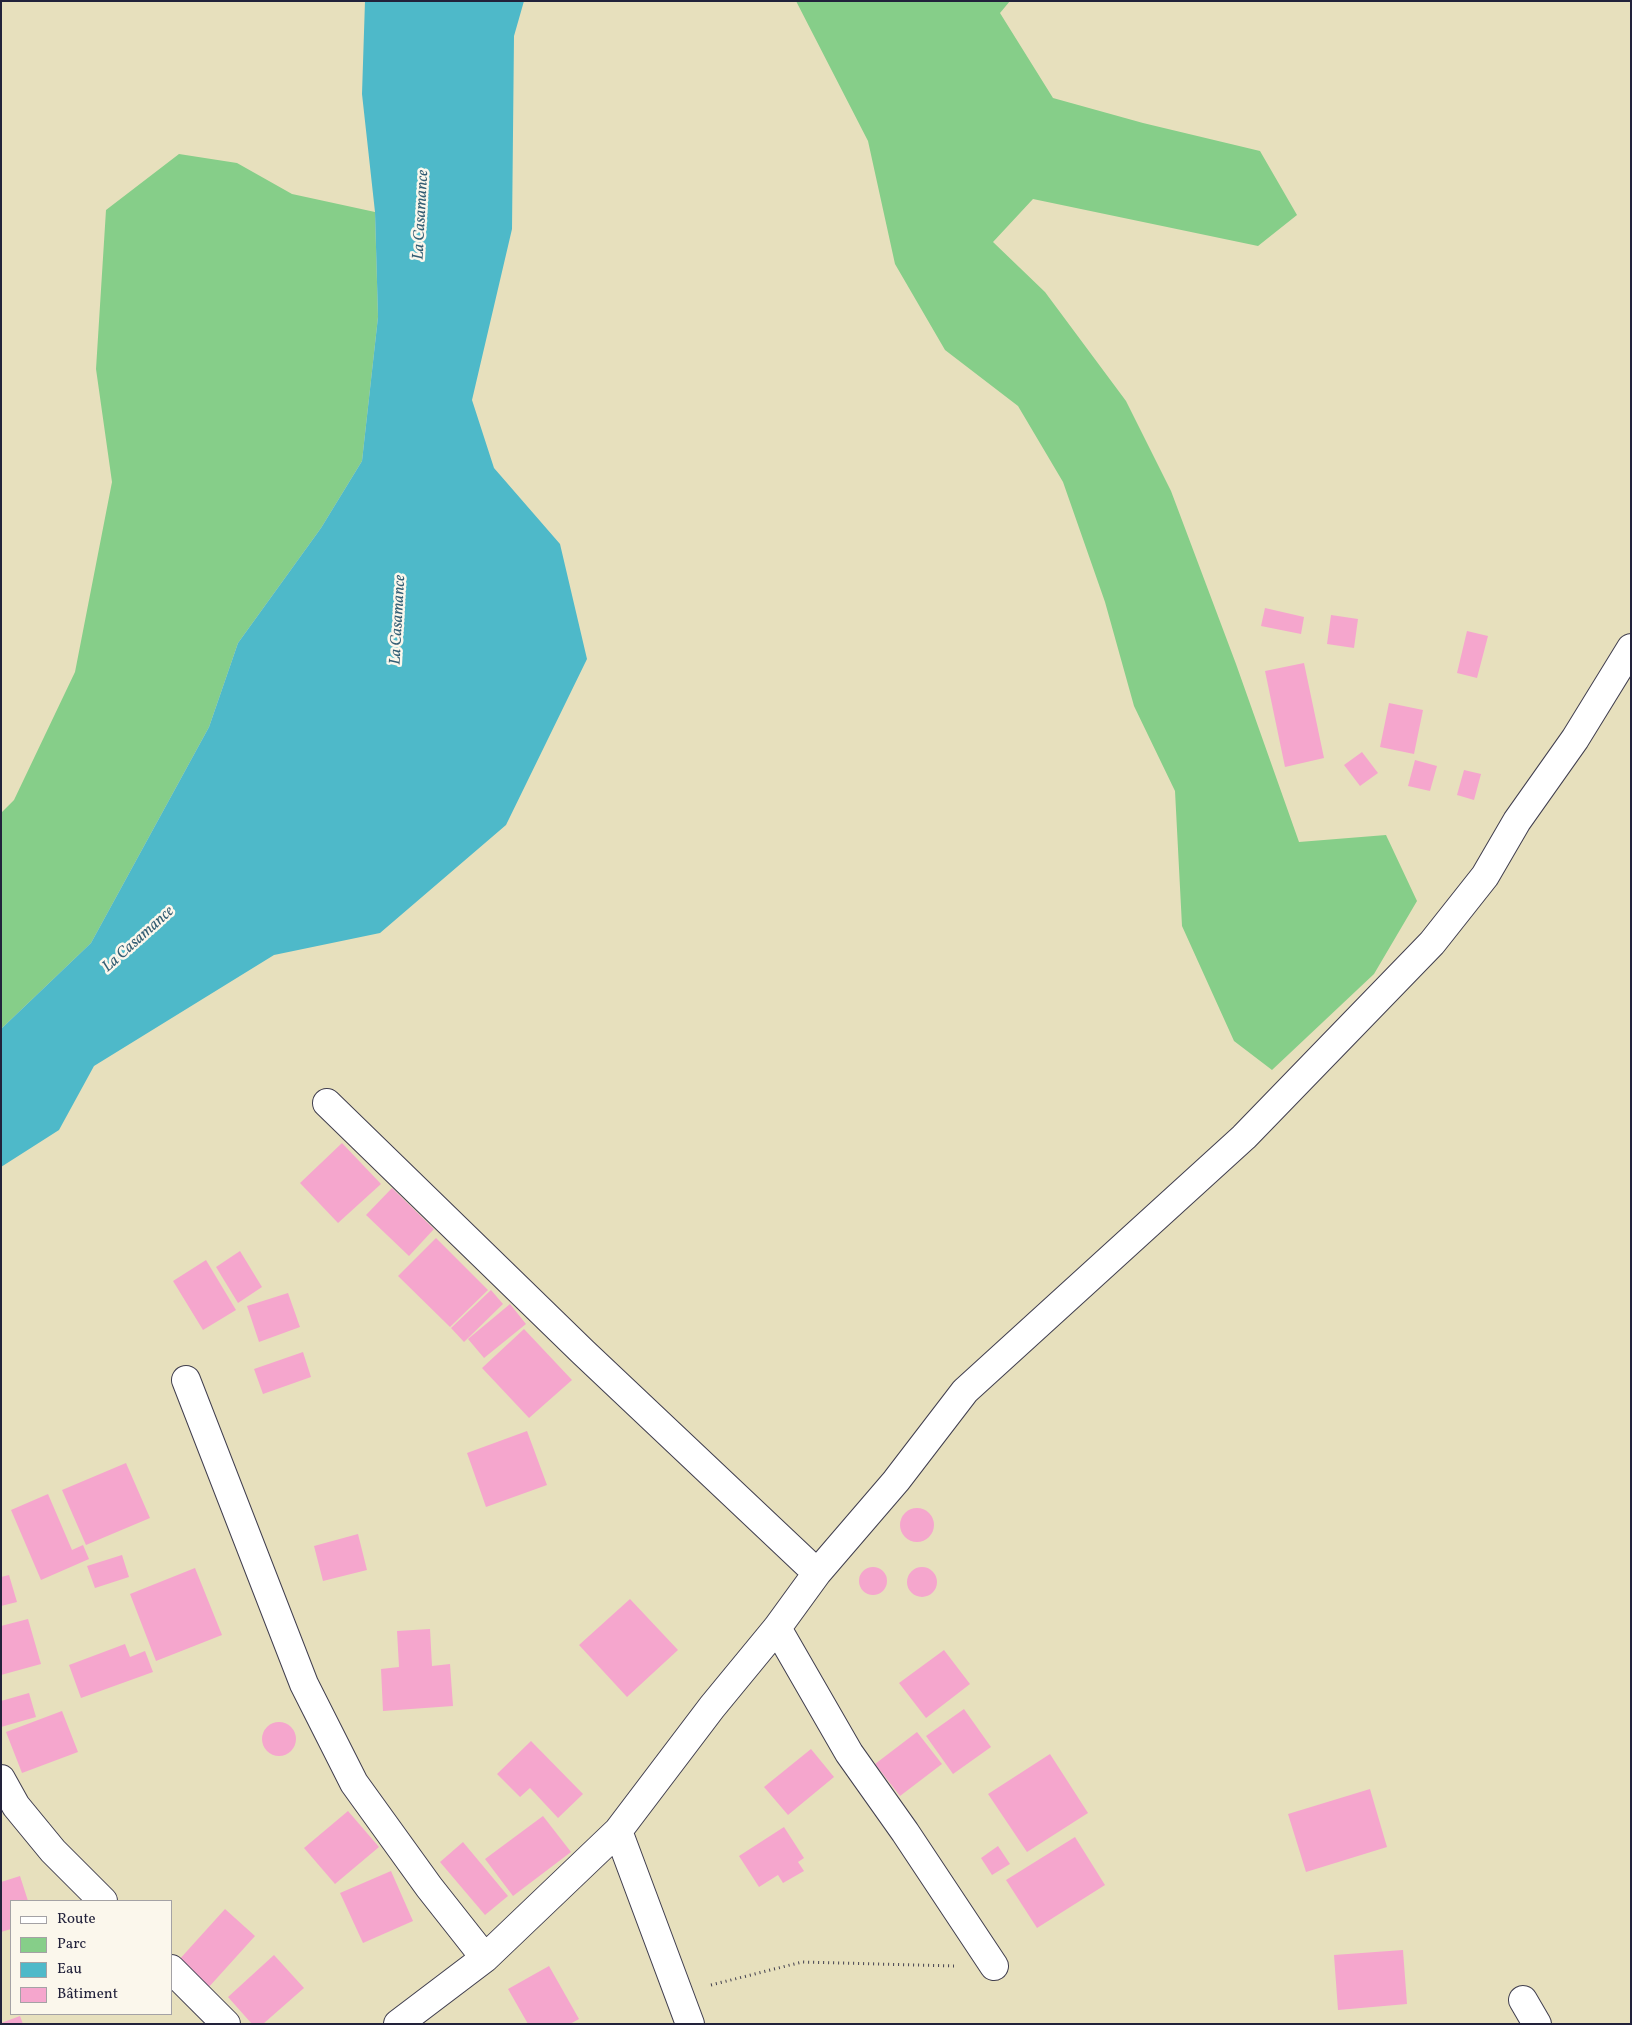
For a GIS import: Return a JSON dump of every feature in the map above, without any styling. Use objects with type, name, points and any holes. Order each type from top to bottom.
[{"type":"street","points":[[398,2024],[485,1958],[618,1831],[712,1707],[777,1628],[817,1573],[896,1481],[965,1391],[1244,1137],[1432,943],[1485,876],[1517,821],[1575,739],[1631,648]]},
{"type":"street","points":[[327,1103],[583,1352],[817,1573]]},
{"type":"street","points":[[186,1380],[304,1684],[354,1783],[429,1887],[485,1958]]},
{"type":"street","points":[[777,1628],[850,1753],[994,1966]]},
{"type":"street","points":[[1,1779],[16,1806],[53,1851],[102,1900]]},
{"type":"street","points":[[618,1831],[690,2024]]},
{"type":"street","points":[[172,1970],[226,2024]]},
{"type":"street","points":[[1523,2000],[1537,2024]]},
{"type":"path","points":[[678,1993],[802,1962],[902,1966],[994,1966]]},
{"type":"green space","points":[[796,1],[1010,1],[1000,13],[1053,98],[1143,123],[1260,151],[1297,215],[1258,246],[1033,199],[993,242],[1045,292],[1126,401],[1171,491],[1236,664],[1299,842],[1386,835],[1417,901],[1374,974],[1272,1070],[1234,1041],[1182,926],[1175,791],[1134,706],[1105,602],[1063,482],[1018,406],[945,350],[895,264],[868,141]]},
{"type":"green space","points":[[179,154],[237,163],[292,194],[375,212],[378,317],[362,461],[321,528],[238,643],[209,727],[91,943],[1,1029],[1,813],[14,800],[75,672],[112,482],[96,369],[106,210]]},
{"type":"water","name":"La Casamance","points":[[365,1],[524,1],[514,36],[512,229],[472,400],[494,468],[560,544],[587,659],[506,825],[380,933],[274,955],[94,1066],[59,1130],[1,1167],[1,1029],[91,943],[209,727],[238,643],[321,528],[362,461],[378,317],[375,212],[362,94]]},
{"type":"building","points":[[1265,608],[1304,617],[1301,634],[1261,626]]},
{"type":"building","points":[[1331,615],[1358,619],[1354,648],[1327,644]]},
{"type":"building","points":[[1467,631],[1488,636],[1477,678],[1457,673]]},
{"type":"building","points":[[1304,663],[1324,758],[1285,767],[1265,671]]},
{"type":"building","points":[[1389,703],[1423,710],[1414,754],[1380,747]]},
{"type":"building","points":[[1362,752],[1378,773],[1360,786],[1344,765]]},
{"type":"building","points":[[1415,760],[1437,766],[1430,791],[1408,786]]},
{"type":"building","points":[[1464,770],[1481,774],[1474,800],[1457,795]]},
{"type":"building","points":[[342,1143],[381,1184],[338,1223],[300,1183]]},
{"type":"building","points":[[392,1188],[434,1229],[409,1256],[366,1215]]},
{"type":"building","points":[[436,1238],[488,1290],[450,1327],[398,1276]]},
{"type":"building","points":[[240,1251],[262,1287],[238,1303],[216,1267]]},
{"type":"building","points":[[206,1260],[236,1310],[203,1330],[173,1281]]},
{"type":"building","points":[[491,1290],[503,1304],[464,1342],[451,1328]]},
{"type":"building","points":[[288,1293],[300,1327],[259,1342],[247,1306]]},
{"type":"building","points":[[510,1304],[526,1324],[484,1358],[468,1339]]},
{"type":"building","points":[[524,1329],[572,1380],[529,1418],[482,1368]]},
{"type":"building","points":[[303,1352],[311,1377],[263,1394],[254,1369]]},
{"type":"building","points":[[527,1431],[547,1485],[486,1507],[467,1453]]},
{"type":"building","points":[[126,1463],[150,1518],[86,1545],[62,1490]]},
{"type":"building","points":[[48,1494],[72,1550],[83,1545],[89,1559],[41,1580],[11,1510]]},
{"type":"building","points":[[917,1508],[929,1513],[934,1525],[929,1537],[917,1542],[905,1537],[900,1525],[905,1513]]},
{"type":"building","points":[[358,1534],[367,1570],[323,1581],[314,1546]]},
{"type":"building","points":[[122,1555],[129,1577],[95,1588],[87,1566]]},
{"type":"building","points":[[873,1567],[883,1571],[887,1581],[883,1591],[873,1595],[863,1591],[859,1581],[863,1571]]},
{"type":"building","points":[[922,1567],[933,1571],[937,1582],[933,1593],[922,1597],[911,1593],[907,1582],[911,1571]]},
{"type":"building","points":[[195,1568],[222,1635],[156,1661],[130,1594]]},
{"type":"building","points":[[9,1575],[17,1602],[1,1606],[1,1577]]},
{"type":"building","points":[[630,1599],[678,1650],[627,1697],[579,1645]]},
{"type":"building","points":[[28,1619],[41,1664],[1,1675],[1,1626]]},
{"type":"building","points":[[430,1629],[432,1666],[450,1664],[453,1706],[383,1711],[381,1669],[399,1667],[397,1631]]},
{"type":"building","points":[[125,1644],[130,1657],[145,1651],[153,1672],[81,1698],[69,1665]]},
{"type":"building","points":[[944,1650],[970,1684],[926,1718],[899,1683]]},
{"type":"building","points":[[29,1693],[36,1717],[1,1727],[1,1701]]},
{"type":"building","points":[[964,1709],[991,1747],[953,1774],[926,1736]]},
{"type":"building","points":[[62,1711],[78,1752],[22,1773],[6,1732]]},
{"type":"building","points":[[279,1722],[291,1727],[296,1739],[291,1751],[279,1756],[267,1751],[262,1739],[267,1727]]},
{"type":"building","points":[[917,1732],[942,1764],[900,1796],[875,1764]]},
{"type":"building","points":[[531,1741],[583,1794],[558,1818],[530,1788],[520,1797],[497,1774]]},
{"type":"building","points":[[811,1749],[834,1777],[788,1815],[764,1787]]},
{"type":"building","points":[[1050,1754],[1088,1813],[1027,1852],[988,1794]]},
{"type":"building","points":[[1370,1789],[1387,1847],[1306,1872],[1288,1814]]},
{"type":"building","points":[[348,1811],[379,1847],[335,1884],[304,1848]]},
{"type":"building","points":[[543,1816],[571,1852],[513,1896],[485,1859]]},
{"type":"building","points":[[784,1827],[804,1858],[798,1862],[804,1871],[783,1883],[778,1875],[759,1887],[739,1856]]},
{"type":"building","points":[[1075,1837],[1105,1885],[1037,1928],[1006,1880]]},
{"type":"building","points":[[463,1842],[508,1896],[485,1915],[440,1862]]},
{"type":"building","points":[[998,1846],[1010,1864],[992,1875],[981,1858]]},
{"type":"building","points":[[391,1871],[413,1921],[363,1943],[340,1893]]},
{"type":"building","points":[[20,1876],[28,1900],[10,1900],[10,1929],[1,1932],[1,1882]]},
{"type":"building","points":[[225,1909],[255,1936],[208,1988],[178,1961]]},
{"type":"building","points":[[1403,1950],[1407,2004],[1338,2010],[1334,1955]]},
{"type":"building","points":[[274,1955],[304,1988],[263,2024],[252,2024],[228,1997]]},
{"type":"building","points":[[549,1966],[579,2019],[570,2024],[528,2024],[508,1989]]},
{"type":"building","points":[[20,2016],[23,2024],[1,2024],[1,2023]]}]
